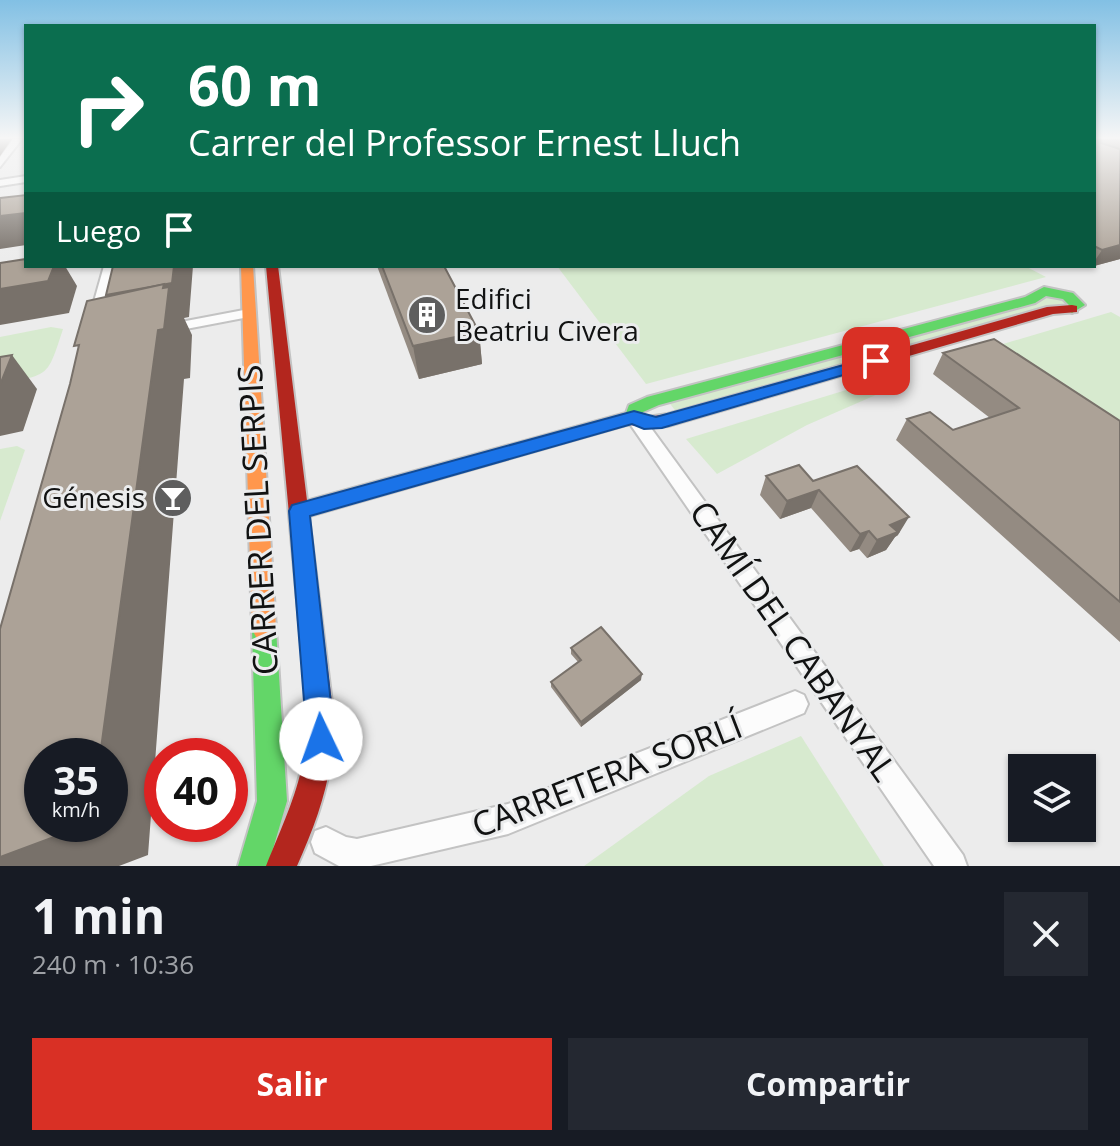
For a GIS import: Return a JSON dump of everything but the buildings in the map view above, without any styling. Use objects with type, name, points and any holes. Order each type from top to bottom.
[{"type":"street","points":[[0,183],[23,179]]},
{"type":"street","points":[[90,343],[109,268]]},
{"type":"street","name":"CARRER DEL SERPIS","points":[[247,268],[272,801],[264,835],[251,862]]},
{"type":"street","name":"CARRER DEL SERPIS","points":[[272,268],[321,719],[321,759],[313,796],[281,866]]},
{"type":"street","points":[[299,511],[634,417],[644,423],[656,423],[1052,310],[1074,309],[1078,305],[1068,296],[1044,291],[1030,300],[653,401],[635,409],[634,417]]},
{"type":"street","points":[[146,333],[249,313]]},
{"type":"street","name":"CAMÍ DEL CABANYAL","points":[[634,417],[952,866]]},
{"type":"street","name":"CARRETERA SORLÍ","points":[[326,842],[342,852],[357,854],[487,825],[795,704]]},
{"type":"green space","points":[[559,268],[1029,268],[1046,277],[646,384]]},
{"type":"green space","points":[[1050,296],[1069,302],[677,413],[668,401]]},
{"type":"green space","points":[[1111,312],[1120,317],[1120,426],[993,347]]},
{"type":"green space","points":[[51,327],[63,329],[53,357],[44,371],[29,378],[0,384],[0,337]]},
{"type":"green space","points":[[892,376],[901,384],[807,425],[717,474],[686,439]]},
{"type":"green space","points":[[17,446],[25,450],[0,521],[0,449]]},
{"type":"green space","points":[[801,736],[884,866],[584,866],[709,776]]},
{"type":"traffic: fast","points":[[634,417],[635,409],[653,401],[1030,300],[1044,291],[1068,296],[1078,305],[1072,309]]},
{"type":"traffic: fast","points":[[299,511],[627,419]]},
{"type":"traffic: fast","points":[[253,866],[272,801],[264,629]]},
{"type":"traffic: slow","points":[[247,268],[264,629]]},
{"type":"traffic: jam","points":[[272,268],[321,719],[318,761],[311,796],[281,866]]},
{"type":"traffic: jam","points":[[627,419],[634,417],[644,423],[668,420],[1052,310],[1072,309]]},
{"type":"place","name":"Edifici Beatriu Civera","points":[[427,315]]},
{"type":"place","name":"Génesis","points":[[173,498]]},
{"type":"route","points":[[321,739],[299,511],[634,417],[644,423],[656,423],[876,361]]}]
